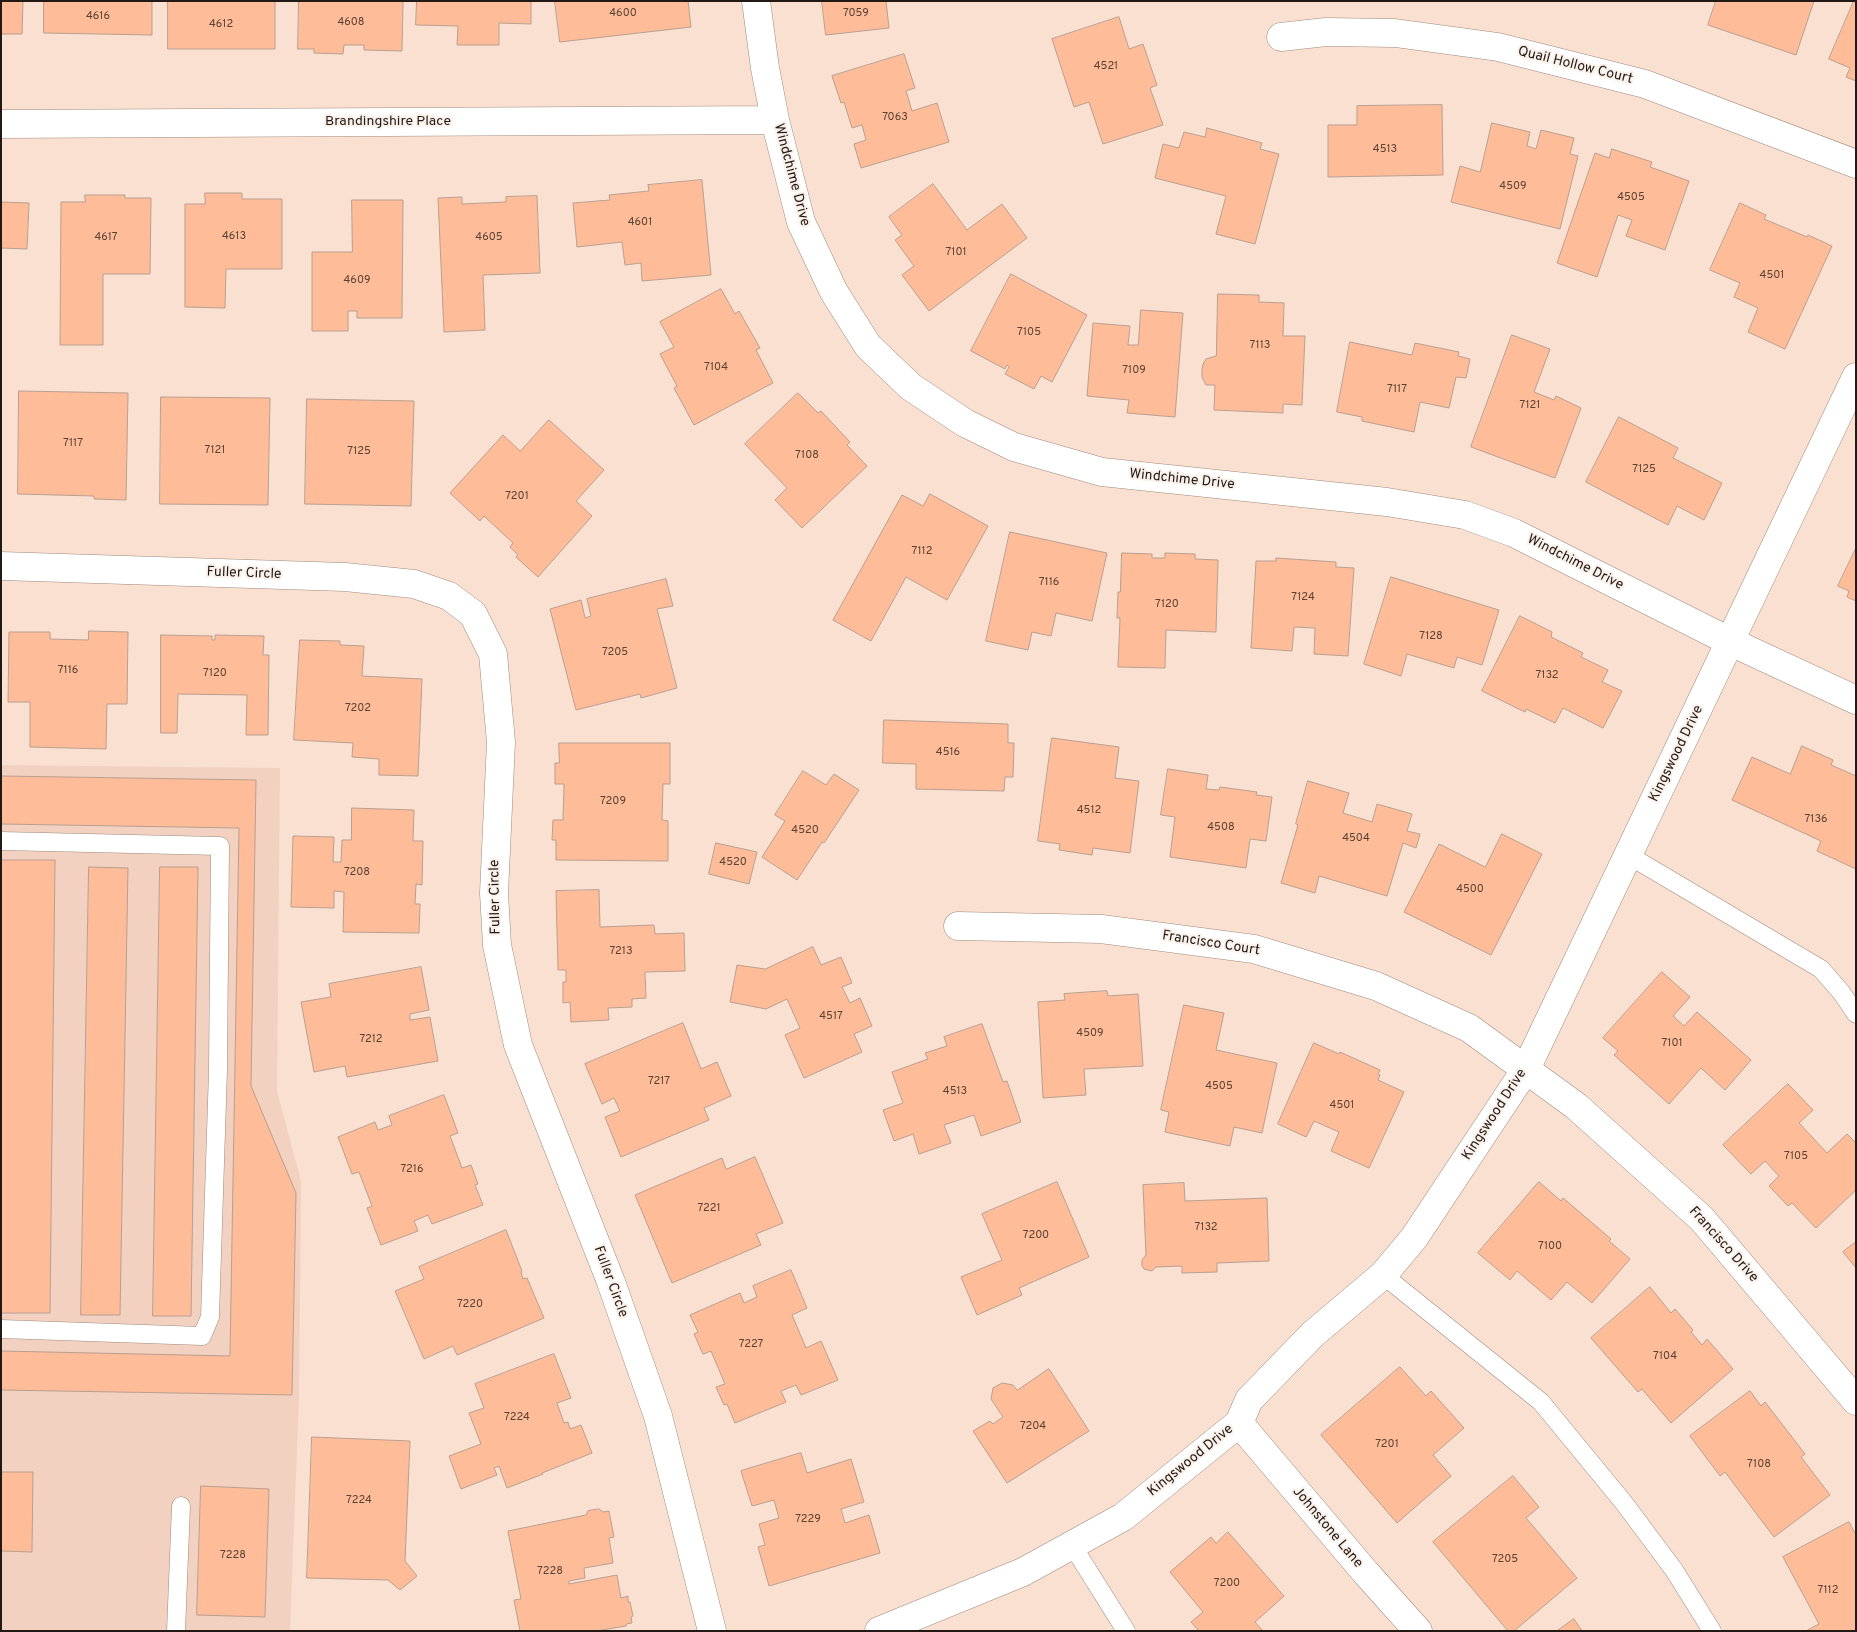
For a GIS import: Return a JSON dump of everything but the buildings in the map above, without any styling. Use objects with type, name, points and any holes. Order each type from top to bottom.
[{"type":"street","name":"Windchime Drive","points":[[756,1],[765,68],[801,222],[834,292],[868,346],[912,387],[965,423],[1014,447],[1102,472],[1387,502],[1465,515],[1514,533],[1731,642],[1856,700]]},
{"type":"street","name":"Quail Hollow Court","points":[[1281,37],[1326,32],[1395,33],[1498,47],[1645,84],[1856,164]]},
{"type":"street","name":"Brandingshire Place","points":[[1,124],[776,120]]},
{"type":"street","name":"Kingswood Drive","points":[[879,1631],[1023,1572],[1123,1517],[1238,1423],[1249,1400],[1255,1393],[1313,1334],[1383,1275],[1414,1238],[1526,1070],[1856,377]]},
{"type":"street","name":"Fuller Circle","points":[[1,566],[345,577],[414,584],[448,596],[473,614],[492,654],[501,742],[494,892],[497,945],[518,1045],[611,1282],[658,1416],[712,1631]]},
{"type":"street","name":"Francisco Court","points":[[958,926],[1101,929],[1254,949],[1376,986],[1469,1028],[1526,1070]]},
{"type":"street","name":"Francisco Drive","points":[[1526,1070],[1576,1106],[1702,1219],[1856,1401]]},
{"type":"street","name":"Johnstone Lane","points":[[1238,1423],[1418,1631]]},
{"type":"lane","points":[[1,841],[220,846],[218,1070],[210,1317],[202,1336],[1,1329]]},
{"type":"lane","points":[[1628,855],[1821,969],[1841,992],[1856,1014]]},
{"type":"lane","points":[[1383,1275],[1541,1402],[1624,1503],[1674,1570],[1712,1631]]},
{"type":"lane","points":[[176,1631],[181,1506]]},
{"type":"lane","points":[[1072,1545],[1126,1631]]},
{"type":"shaded area","points":[[1,765],[280,768],[277,1091],[301,1181],[299,1398],[290,1631],[1,1631]]}]
